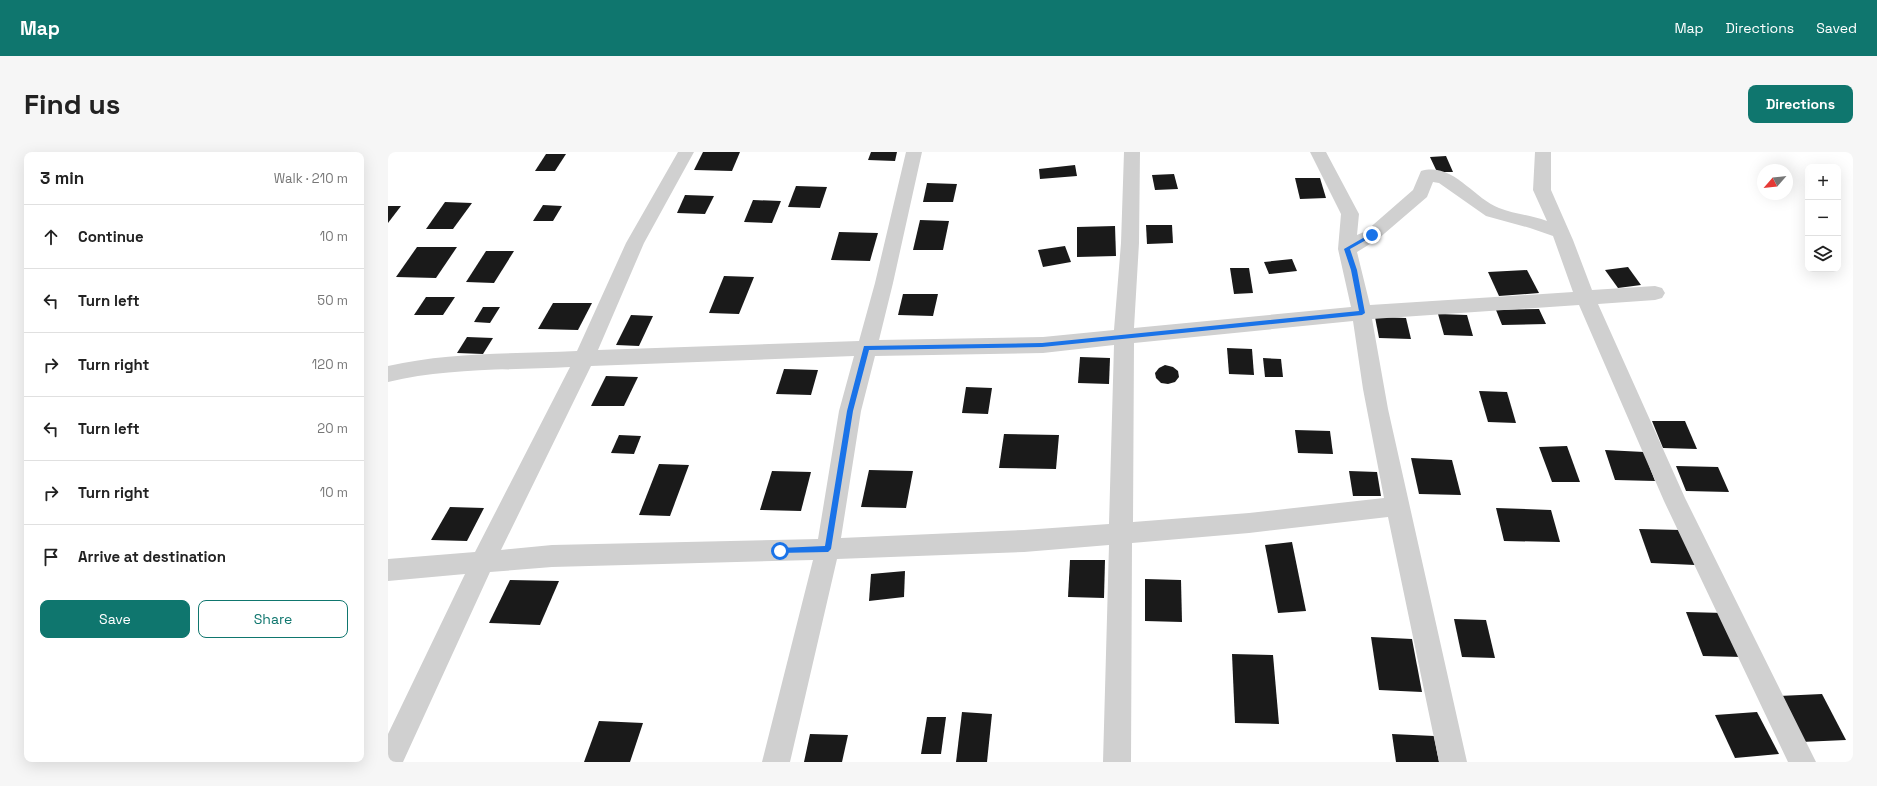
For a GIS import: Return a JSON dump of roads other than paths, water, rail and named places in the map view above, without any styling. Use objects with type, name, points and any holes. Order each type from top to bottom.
[{"type":"street","points":[[389,762],[483,561],[584,359],[636,243],[686,152]]},
{"type":"street","points":[[776,762],[828,549],[850,411],[884,283],[914,152]]},
{"type":"street","points":[[1117,762],[1124,336],[1130,243],[1132,152]]},
{"type":"street","points":[[1318,152],[1350,214],[1347,249],[1354,270],[1362,313],[1376,407],[1453,762]]},
{"type":"street","points":[[1543,152],[1542,190],[1585,297],[1675,501],[1802,762]]},
{"type":"street","points":[[1347,249],[1372,235],[1420,193],[1427,175],[1444,178],[1492,212],[1535,223],[1560,232]]},
{"type":"street","points":[[388,374],[404,370],[465,364],[866,348],[1042,345],[1362,313],[1655,293]]},
{"type":"street","points":[[388,570],[552,556],[828,549],[1024,541],[1249,523],[1398,506]]}]
